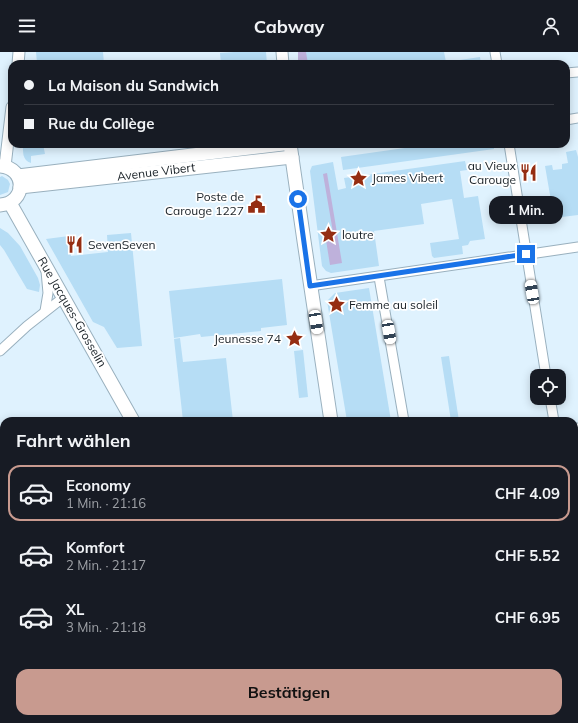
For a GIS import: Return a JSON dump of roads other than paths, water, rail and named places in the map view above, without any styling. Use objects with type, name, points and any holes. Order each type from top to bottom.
[{"type":"main road","name":"Avenue Vibert","points":[[19,182],[255,148]]},
{"type":"main road","points":[[291,150],[330,417]]},
{"type":"main road","name":"Avenue Vibert","points":[[19,182],[291,150]]},
{"type":"main road","points":[[2,166],[12,170],[19,182],[18,195],[5,204]]},
{"type":"main road","name":"Rue Jacques-Grosselin","points":[[5,204],[64,297],[132,417]]},
{"type":"street","points":[[2,166],[8,131]]},
{"type":"street","points":[[509,148],[545,369]]},
{"type":"street","points":[[310,286],[578,247]]},
{"type":"street","points":[[45,311],[48,293],[46,267]]},
{"type":"street","points":[[380,277],[403,417]]},
{"type":"street","points":[[0,351],[45,311],[64,297]]},
{"type":"street","points":[[551,405],[553,417]]},
{"type":"place","name":"au Vieux Carouge","points":[[529,173]]},
{"type":"place","name":"James Vibert","points":[[359,178]]},
{"type":"place","name":"Poste de Carouge 1227","points":[[257,204]]},
{"type":"place","name":"loutre","points":[[329,235]]},
{"type":"place","name":"SevenSeven","points":[[75,245]]},
{"type":"place","name":"Femme au soleil","points":[[336,305]]},
{"type":"place","name":"Jeunesse 74","points":[[294,339]]}]
